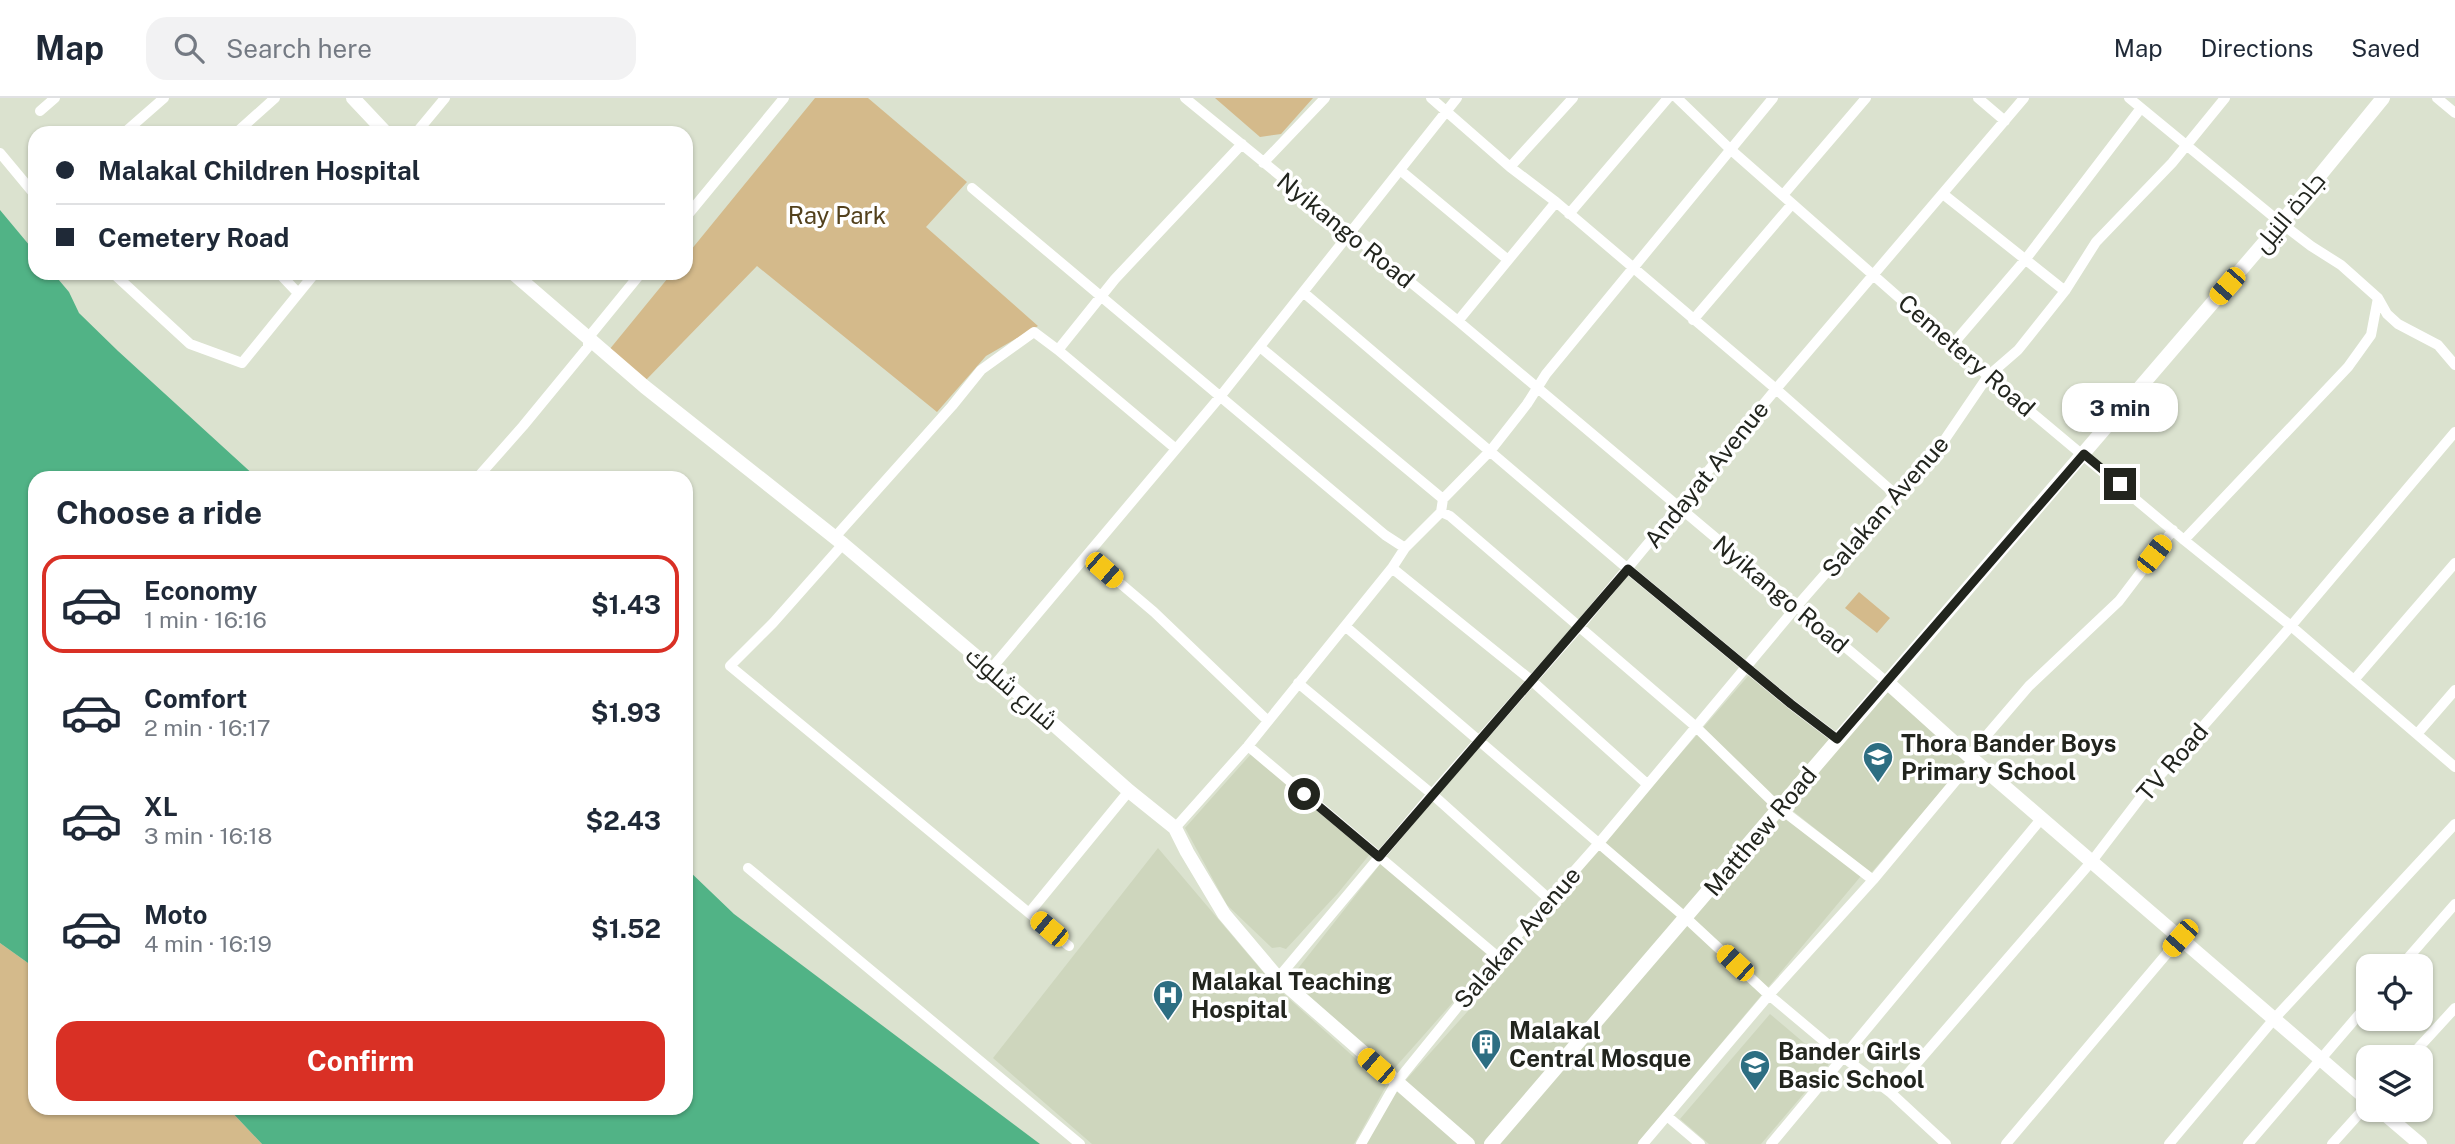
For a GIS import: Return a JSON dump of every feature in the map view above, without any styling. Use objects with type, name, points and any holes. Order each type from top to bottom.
[{"type":"street","points":[[40,111],[55,98]]},
{"type":"street","points":[[132,126],[164,98]]},
{"type":"street","points":[[244,126],[275,98]]},
{"type":"street","points":[[353,98],[379,126]]},
{"type":"street","points":[[422,126],[445,98]]},
{"type":"street","points":[[693,208],[784,98]]},
{"type":"street","name":"Nyikango Road","points":[[1185,98],[1458,321],[1888,683],[2356,1091]]},
{"type":"street","points":[[1264,163],[1325,98]]},
{"type":"street","points":[[1431,98],[1776,389],[1895,494]]},
{"type":"street","points":[[991,668],[1219,398],[1457,98]]},
{"type":"street","points":[[1510,167],[1573,98]]},
{"type":"street","points":[[1569,214],[1668,98]]},
{"type":"street","name":"Cemetery Road","points":[[1677,98],[1730,149],[1989,376],[2291,626],[2455,767]]},
{"type":"street","points":[[1175,828],[1248,746],[1392,568],[1405,548],[1441,512],[1444,499],[1491,450],[1632,269],[1773,98]]},
{"type":"street","points":[[1783,195],[1866,98]]},
{"type":"street","points":[[1978,98],[2005,121]]},
{"type":"street","name":"Andayat Avenue","points":[[1278,978],[1432,794],[1578,628],[1776,389],[2024,98]]},
{"type":"street","points":[[2129,98],[2281,223],[2341,265],[2378,298],[2387,314],[2398,324],[2438,345],[2455,365]]},
{"type":"street","name":"Salakan Avenue","points":[[1361,1144],[1396,1083],[1498,957],[1599,843],[1745,666],[1895,494],[1939,449],[1989,376],[2018,350],[2065,291],[2096,242],[2172,163],[2225,98]]},
{"type":"street","name":"جادة النيل","points":[[2084,454],[2384,98]]},
{"type":"street","points":[[2437,98],[2455,113]]},
{"type":"street","points":[[1954,344],[2025,260],[2141,108]]},
{"type":"street","points":[[1058,350],[1101,296],[1242,144]]},
{"type":"street","points":[[0,153],[28,187]]},
{"type":"street","points":[[1400,170],[1508,260]]},
{"type":"street","points":[[972,188],[1219,398],[1385,535],[1405,548]]},
{"type":"street","points":[[1943,194],[2065,291]]},
{"type":"street","points":[[1458,321],[1556,202]]},
{"type":"street","points":[[1693,320],[1792,204]]},
{"type":"street","points":[[121,280],[190,344],[242,363],[308,280]]},
{"type":"street","points":[[286,280],[297,292]]},
{"type":"street","name":"شارع شلوك","points":[[521,280],[645,387],[839,541],[991,668],[1129,791],[1175,828],[1224,914],[1278,978],[1468,1144]]},
{"type":"street","points":[[483,471],[588,347],[588,338],[634,280]]},
{"type":"street","points":[[1303,292],[1628,569],[1837,739]]},
{"type":"street","points":[[2184,540],[2348,367],[2371,335],[2378,298]]},
{"type":"street","points":[[1069,946],[730,666],[773,623],[981,370],[1034,332],[1176,449]]},
{"type":"street","points":[[1260,347],[1444,499]]},
{"type":"street","name":"TV Road","points":[[1891,1093],[2092,861],[2141,797],[2291,626],[2455,432]]},
{"type":"street","name":"Matthew Road","points":[[1491,1144],[2084,454]]},
{"type":"street","points":[[1441,512],[1450,516],[1695,726],[1778,807],[1872,880]]},
{"type":"street","points":[[1643,1144],[1769,995],[1872,880],[2029,686],[2119,601],[2173,530]]},
{"type":"street","points":[[1088,555],[1154,612],[1268,721]]},
{"type":"street","points":[[2354,680],[2455,563]]},
{"type":"street","points":[[1392,568],[1532,681],[1647,785]]},
{"type":"street","points":[[1345,626],[1686,918],[1769,995],[1891,1093],[1946,1144]]},
{"type":"street","points":[[1298,683],[1432,794],[1549,899]]},
{"type":"street","points":[[2417,734],[2455,690]]},
{"type":"street","points":[[1248,746],[1498,957]]},
{"type":"street","points":[[1029,913],[1129,791]]},
{"type":"street","points":[[1771,1144],[2042,818]]},
{"type":"street","points":[[2169,1144],[2274,1019],[2455,824]]},
{"type":"street","points":[[748,869],[1080,1144]]},
{"type":"street","points":[[2411,954],[2455,904]]},
{"type":"street","points":[[2006,1144],[2180,938]]},
{"type":"street","points":[[2421,1045],[2455,1008]]},
{"type":"street","points":[[2248,1144],[2356,1018]]},
{"type":"street","points":[[1667,1115],[1700,1144]]},
{"type":"street","points":[[2332,1144],[2356,1116]]},
{"type":"street","points":[[2393,1122],[2420,1144]]},
{"type":"shaded area","points":[[0,210],[28,244],[28,280],[59,280],[69,292],[79,313],[249,471],[28,471],[28,963],[0,943]]},
{"type":"shaded area","points":[[1749,675],[1831,737],[1779,804],[1861,876],[1637,1144],[1364,1144],[1402,1079],[1405,1081],[1485,992],[1614,830]]},
{"type":"shaded area","name":"Thora Bander Boys Primary School","points":[[1889,691],[1968,760],[1871,873],[1788,807]]},
{"type":"shaded area","points":[[1251,754],[1370,854],[1286,949],[1272,948],[1227,905],[1185,828]]},
{"type":"shaded area","name":"Malakal Teaching Hospital","points":[[1158,848],[1275,986],[1386,1086],[1354,1144],[1092,1144],[993,1058]]},
{"type":"shaded area","points":[[1381,863],[1493,957],[1392,1071],[1289,980]]},
{"type":"shaded area","points":[[693,875],[734,914],[1040,1144],[262,1144],[235,1115],[693,1115]]},
{"type":"shaded area","name":"Bander Girls Basic School","points":[[1770,1014],[1829,1064],[1761,1144],[1709,1144],[1680,1119]]},
{"type":"green space","name":"Ray Park","points":[[815,98],[868,98],[967,182],[926,227],[1038,326],[986,356],[937,412],[757,266],[645,381],[609,350],[666,280],[693,280],[693,247]]},
{"type":"green space","points":[[1215,98],[1313,98],[1281,134],[1260,137]]},
{"type":"green space","points":[[1859,592],[1890,618],[1877,633],[1845,608]]},
{"type":"green space","points":[[0,943],[28,963],[28,1115],[235,1115],[262,1144],[0,1144]]},
{"type":"place","name":"Thora Bander Boys Primary School","points":[[1878,784]]},
{"type":"place","name":"Malakal Teaching Hospital","points":[[1168,1022]]},
{"type":"place","name":"Malakal Central Mosque","points":[[1486,1071]]},
{"type":"place","name":"Bander Girls Basic School","points":[[1755,1092]]},
{"type":"route","points":[[1304,794],[1379,857],[1628,569],[1837,739],[2084,454],[2120,484]]}]
